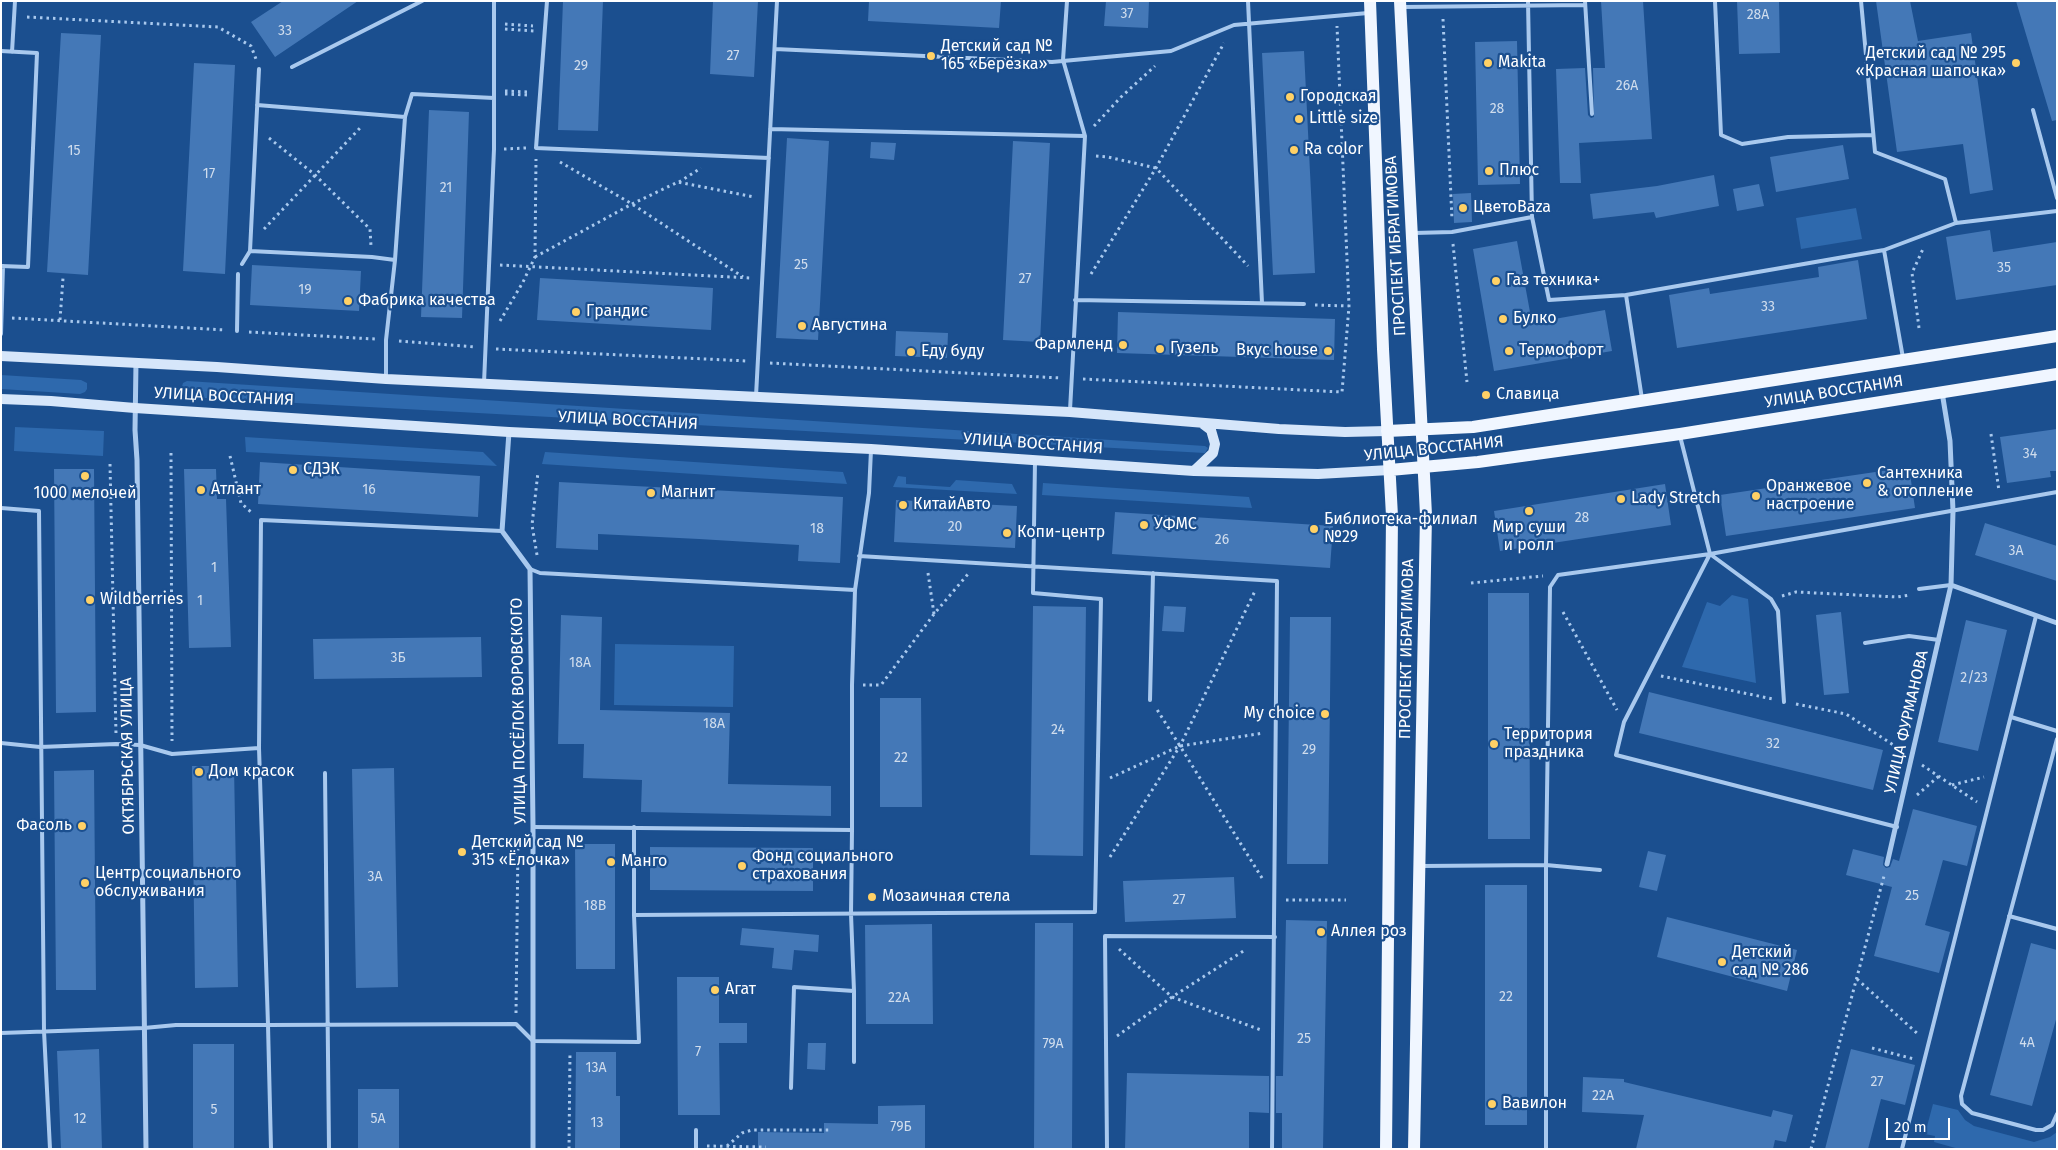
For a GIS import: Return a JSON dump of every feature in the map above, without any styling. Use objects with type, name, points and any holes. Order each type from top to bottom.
[{"type":"main road","name":"ПРОСПЕКТ ИБРАГИМОВА","points":[[1400,4],[1426,515],[1414,1149]]},
{"type":"main road","name":"ПРОСПЕКТ ИБРАГИМОВА","points":[[1370,7],[1386,430],[1392,516],[1386,1149]]},
{"type":"main road","name":"УЛИЦА ВОССТАНИЯ","points":[[1,356],[386,379],[1070,412],[1344,432],[1473,427],[2057,336]]},
{"type":"main road","name":"УЛИЦА ВОССТАНИЯ","points":[[1,399],[51,400],[135,408],[509,432],[871,450],[1194,471],[1318,474],[1478,462],[1680,434],[2057,374]]},
{"type":"main road","points":[[1190,422],[1206,424],[1211,430],[1215,444],[1213,453],[1194,471]]},
{"type":"street","name":"ОКТЯБРЬСКАЯ УЛИЦА","points":[[136,363],[135,408],[146,1149]]},
{"type":"street","name":"УЛИЦА ФУРМАНОВА","points":[[1887,864],[1901,810],[1951,585],[1953,511],[1950,441],[1942,392]]},
{"type":"street","points":[[509,432],[502,531],[530,569]]},
{"type":"street","name":"УЛИЦА ПОСЁЛОК ВОРОВСКОГО","points":[[530,569],[533,827],[533,1149]]},
{"type":"street","points":[[1951,585],[2057,623]]},
{"type":"lane","points":[[12,52],[15,1]]},
{"type":"lane","points":[[292,68],[422,1]]},
{"type":"lane","points":[[484,383],[494,149],[494,1]]},
{"type":"lane","points":[[547,1],[536,148],[769,158]]},
{"type":"lane","points":[[756,397],[777,1]]},
{"type":"lane","points":[[1067,1],[1063,60],[1085,136],[1074,300],[1070,412]]},
{"type":"lane","points":[[1248,1],[1262,304]]},
{"type":"lane","points":[[1715,1],[1721,135],[1742,144],[1788,137],[1873,134]]},
{"type":"lane","points":[[1861,1],[1875,152],[1945,179],[1956,223]]},
{"type":"lane","points":[[1528,3],[1532,217],[1549,300],[1626,295],[1884,250],[1956,223],[2057,211]]},
{"type":"lane","points":[[1400,4],[1442,6],[1585,3],[1592,114]]},
{"type":"lane","points":[[775,49],[1043,61],[1063,60],[1171,52],[1234,25],[1336,16],[1370,7]]},
{"type":"lane","points":[[1,52],[36,53],[28,266],[2,266],[1,334]]},
{"type":"lane","points":[[242,264],[250,252],[259,69]]},
{"type":"lane","points":[[386,379],[386,340],[395,260],[405,117],[412,94],[494,94]]},
{"type":"lane","points":[[257,105],[405,117]]},
{"type":"lane","points":[[2033,110],[2057,198]]},
{"type":"lane","points":[[770,130],[1085,136]]},
{"type":"lane","points":[[1412,233],[1452,232],[1532,217]]},
{"type":"lane","points":[[1884,250],[1903,361]]},
{"type":"lane","points":[[250,252],[372,257],[395,260]]},
{"type":"lane","points":[[237,331],[238,274]]},
{"type":"lane","points":[[1626,295],[1642,401]]},
{"type":"lane","points":[[1074,300],[1304,304]]},
{"type":"lane","points":[[1680,434],[1710,554],[1771,599],[1778,611],[1784,702]]},
{"type":"lane","points":[[854,1062],[854,991],[850,914],[852,685],[855,590],[868,493],[871,450]]},
{"type":"lane","points":[[634,915],[1095,912],[1101,599],[1033,593],[1035,461]]},
{"type":"lane","points":[[1546,1149],[1546,865],[1550,587],[1558,575],[1710,554],[2057,492]]},
{"type":"lane","points":[[1,508],[39,511],[44,1032],[50,1149]]},
{"type":"lane","points":[[271,1149],[259,748],[261,520],[502,531]]},
{"type":"lane","points":[[1710,554],[1624,722],[1616,755],[1896,827]]},
{"type":"lane","points":[[859,556],[1277,580],[1272,1149]]},
{"type":"lane","points":[[530,569],[540,573],[855,590]]},
{"type":"lane","points":[[1150,700],[1153,574]]},
{"type":"lane","points":[[1919,590],[1951,585]]},
{"type":"lane","points":[[1902,1149],[2036,616]]},
{"type":"lane","points":[[1865,643],[1909,636],[1939,640]]},
{"type":"lane","points":[[2011,717],[2057,731]]},
{"type":"lane","points":[[2057,738],[1961,1100],[1966,1109],[1972,1113],[2036,1130],[2048,1128],[2052,1125],[2057,1114]]},
{"type":"lane","points":[[1,743],[40,747],[116,744],[140,746],[172,754],[259,748]]},
{"type":"lane","points":[[326,773],[329,1149]]},
{"type":"lane","points":[[533,827],[852,830]]},
{"type":"lane","points":[[1,1033],[144,1028],[176,1025],[516,1024],[533,1041],[639,1042],[634,915],[634,827]]},
{"type":"lane","points":[[1419,866],[1546,865],[1600,870]]},
{"type":"lane","points":[[2009,916],[2057,929]]},
{"type":"lane","points":[[1107,1149],[1105,936],[1275,937]]},
{"type":"lane","points":[[791,1088],[794,987],[854,991]]},
{"type":"lane","points":[[696,1130],[696,1147]]},
{"type":"path","points":[[1442,6],[1452,232],[1467,382]]},
{"type":"path","points":[[14,16],[218,27],[251,46],[259,69]]},
{"type":"path","points":[[2,317],[386,340],[484,348],[1342,392],[1349,306],[1336,16]]},
{"type":"path","points":[[494,23],[545,27]]},
{"type":"path","points":[[1090,275],[1156,168],[1234,25]]},
{"type":"path","points":[[494,28],[544,32]]},
{"type":"path","points":[[1085,136],[1121,98],[1171,52]]},
{"type":"path","points":[[494,94],[540,94]]},
{"type":"path","points":[[250,244],[314,174],[372,115]]},
{"type":"path","points":[[256,128],[314,174],[370,229],[372,257]]},
{"type":"path","points":[[494,149],[536,148],[632,204],[742,277]]},
{"type":"path","points":[[499,323],[535,257],[536,148]]},
{"type":"path","points":[[1083,155],[1108,157],[1156,168],[1261,279]]},
{"type":"path","points":[[535,257],[632,204],[678,182],[766,199]]},
{"type":"path","points":[[1919,328],[1912,273],[1931,232]]},
{"type":"path","points":[[490,264],[762,278]]},
{"type":"path","points":[[60,320],[63,278]]},
{"type":"path","points":[[1304,304],[1349,306]]},
{"type":"path","points":[[1991,434],[2001,502]]},
{"type":"path","points":[[171,454],[172,754]]},
{"type":"path","points":[[230,456],[241,503],[261,520]]},
{"type":"path","points":[[110,464],[116,744]]},
{"type":"path","points":[[538,472],[532,525],[540,573]]},
{"type":"path","points":[[927,560],[934,614]]},
{"type":"path","points":[[852,685],[881,685],[934,614],[978,563]]},
{"type":"path","points":[[1471,583],[1558,575]]},
{"type":"path","points":[[1096,879],[1180,746],[1261,579]]},
{"type":"path","points":[[1550,587],[1624,722]]},
{"type":"path","points":[[1771,599],[1796,592],[1897,597],[1914,594],[1919,590]]},
{"type":"path","points":[[1150,700],[1275,900],[1346,900]]},
{"type":"path","points":[[1098,784],[1180,746],[1277,730]]},
{"type":"path","points":[[1912,758],[1988,810]]},
{"type":"path","points":[[1952,785],[1997,774]]},
{"type":"path","points":[[1901,810],[1939,776]]},
{"type":"path","points":[[1810,1149],[1887,864]]},
{"type":"path","points":[[1105,936],[1172,997],[1274,1034]]},
{"type":"path","points":[[1106,1044],[1172,997],[1267,937]]},
{"type":"path","points":[[1857,980],[1928,1044]]},
{"type":"path","points":[[569,1149],[570,1042]]},
{"type":"path","points":[[1872,1048],[1924,1062]]},
{"type":"path","points":[[727,1146],[742,1133],[749,1130],[831,1130]]},
{"type":"path","points":[[696,1147],[766,1146]]},
{"type":"shaded area","points":[[1856,208],[1862,239],[1801,249],[1796,218]]},
{"type":"shaded area","points":[[1,375],[81,380],[87,383],[87,389],[80,394],[1,389]]},
{"type":"shaded area","points":[[187,381],[1205,446],[1208,448],[1205,453],[187,397],[182,394],[181,390],[183,383]]},
{"type":"shaded area","points":[[15,427],[104,431],[103,456],[14,451]]},
{"type":"shaded area","points":[[245,437],[483,452],[497,466],[246,452]]},
{"type":"shaded area","points":[[545,452],[843,472],[847,484],[542,464]]},
{"type":"shaded area","points":[[898,476],[906,477],[906,484],[950,487],[956,480],[1012,484],[1017,494],[893,487]]},
{"type":"shaded area","points":[[1043,483],[1249,497],[1252,508],[1042,495]]},
{"type":"shaded area","points":[[1732,595],[1748,599],[1756,683],[1682,667],[1707,602],[1720,606]]},
{"type":"shaded area","points":[[615,644],[734,646],[733,707],[614,705]]},
{"type":"shaded area","points":[[1933,1104],[1958,1110],[1965,1120],[1974,1126],[2034,1142],[2050,1137],[2057,1132],[2057,1149],[1959,1149],[1934,1142],[1935,1136],[1925,1134]]},
{"type":"building","points":[[283,1],[358,1],[275,57],[251,22]]},
{"type":"building","points":[[563,1],[603,1],[598,131],[558,130]]},
{"type":"building","points":[[713,1],[758,1],[754,77],[710,74]]},
{"type":"building","points":[[869,1],[1001,1],[999,28],[868,21]]},
{"type":"building","points":[[1106,1],[1149,1],[1148,28],[1104,26]]},
{"type":"building","points":[[1601,1],[1643,1],[1652,139],[1579,143],[1581,183],[1560,183],[1556,69],[1585,68],[1588,115],[1591,118],[1594,117],[1593,68],[1605,68]]},
{"type":"building","points":[[1737,1],[1779,1],[1780,53],[1739,54]]},
{"type":"building","points":[[1876,1],[1910,1],[1918,41],[1971,33],[1993,190],[1970,194],[1963,144],[1897,152]]},
{"type":"building","points":[[2016,1],[2057,1],[2057,120],[2052,121]]},
{"type":"building","points":[[61,33],[101,35],[88,275],[47,272]]},
{"type":"building","points":[[1517,41],[1520,184],[1478,185],[1475,42]]},
{"type":"building","points":[[1304,51],[1315,273],[1273,275],[1262,53]]},
{"type":"building","points":[[194,63],[235,65],[225,274],[183,271]]},
{"type":"building","points":[[429,110],[469,112],[462,318],[421,317]]},
{"type":"building","points":[[787,138],[829,141],[818,340],[776,338]]},
{"type":"building","points":[[1013,141],[1050,143],[1040,342],[1003,340]]},
{"type":"building","points":[[871,142],[896,143],[894,160],[870,158]]},
{"type":"building","points":[[1843,145],[1849,179],[1776,192],[1770,157]]},
{"type":"building","points":[[1714,175],[1719,206],[1656,218],[1654,212],[1593,219],[1590,194],[1657,186]]},
{"type":"building","points":[[1759,184],[1764,206],[1737,211],[1733,189]]},
{"type":"building","name":"ЦветоBaza","points":[[1471,193],[1472,222],[1454,223],[1453,194]]},
{"type":"building","points":[[1990,230],[1993,252],[2057,242],[2057,285],[1956,300],[1946,237]]},
{"type":"building","points":[[1517,241],[1532,323],[1605,310],[1612,351],[1494,371],[1473,249]]},
{"type":"building","points":[[1858,260],[1867,319],[1677,348],[1669,295],[1709,288],[1710,294],[1819,277],[1818,267]]},
{"type":"building","points":[[252,265],[361,271],[359,311],[250,305]]},
{"type":"building","points":[[540,278],[713,288],[711,330],[537,320]]},
{"type":"building","points":[[1118,312],[1335,319],[1334,360],[1117,353]]},
{"type":"building","points":[[896,331],[948,333],[947,358],[895,356]]},
{"type":"building","points":[[2057,429],[2057,471],[2050,471],[2051,477],[2007,483],[2000,437]]},
{"type":"building","points":[[260,462],[480,476],[478,517],[258,504]]},
{"type":"building","points":[[1909,467],[1915,508],[1726,536],[1720,495]]},
{"type":"building","points":[[54,469],[94,469],[96,712],[56,713]]},
{"type":"building","points":[[184,469],[216,469],[217,499],[226,499],[231,647],[189,648]]},
{"type":"building","points":[[559,482],[843,497],[840,563],[798,561],[799,545],[699,539],[598,534],[598,550],[556,548]]},
{"type":"building","points":[[1665,484],[1671,525],[1500,551],[1494,511]]},
{"type":"building","points":[[896,500],[1017,506],[1015,548],[894,542]]},
{"type":"building","points":[[1115,512],[1333,526],[1330,568],[1112,554]]},
{"type":"building","points":[[1985,523],[2057,546],[2057,581],[1975,555]]},
{"type":"building","points":[[1488,593],[1529,593],[1530,839],[1488,839]]},
{"type":"building","points":[[1033,606],[1086,607],[1083,856],[1030,855]]},
{"type":"building","points":[[1164,606],[1186,607],[1184,632],[1162,631]]},
{"type":"building","points":[[1841,612],[1849,693],[1824,695],[1816,615]]},
{"type":"building","points":[[561,615],[602,617],[600,710],[730,713],[728,784],[831,786],[831,816],[641,812],[642,780],[583,778],[584,744],[558,744]]},
{"type":"building","points":[[1290,617],[1331,617],[1328,864],[1287,864]]},
{"type":"building","points":[[1966,620],[2007,630],[1978,751],[1938,742]]},
{"type":"building","points":[[481,637],[482,677],[314,679],[313,639]]},
{"type":"building","points":[[1649,692],[1883,750],[1873,790],[1639,733]]},
{"type":"building","points":[[880,698],[921,698],[922,807],[880,807]]},
{"type":"building","points":[[192,766],[234,766],[238,987],[195,988]]},
{"type":"building","points":[[394,768],[398,987],[356,988],[352,769]]},
{"type":"building","points":[[94,770],[96,990],[56,990],[54,771]]},
{"type":"building","points":[[1913,809],[1977,826],[1967,866],[1943,860],[1925,925],[1950,932],[1939,973],[1874,956],[1892,887],[1846,875],[1853,849],[1884,857],[1883,865],[1886,868],[1890,867],[1893,859],[1899,861]]},
{"type":"building","points":[[575,844],[615,844],[615,969],[576,969]]},
{"type":"building","points":[[650,847],[813,848],[813,891],[650,890]]},
{"type":"building","points":[[1648,851],[1666,855],[1657,891],[1639,887]]},
{"type":"building","points":[[1234,877],[1236,918],[1125,922],[1123,881]]},
{"type":"building","points":[[1485,885],[1527,885],[1527,1125],[1485,1125]]},
{"type":"building","points":[[1667,917],[1797,950],[1787,991],[1657,957]]},
{"type":"building","points":[[1286,920],[1327,921],[1323,1149],[1282,1149],[1282,1113],[1276,1113],[1276,1076],[1283,1076]]},
{"type":"building","points":[[1035,923],[1073,923],[1072,1149],[1034,1149]]},
{"type":"building","points":[[932,924],[933,1024],[866,1024],[865,925]]},
{"type":"building","points":[[742,928],[819,935],[818,952],[794,950],[792,970],[772,968],[774,948],[740,945]]},
{"type":"building","points":[[2031,943],[2057,950],[2057,1016],[2032,1106],[1990,1095]]},
{"type":"building","points":[[677,977],[719,977],[719,1023],[747,1023],[747,1043],[719,1043],[720,1115],[678,1115]]},
{"type":"building","points":[[808,1043],[826,1043],[825,1070],[807,1069]]},
{"type":"building","points":[[193,1044],[234,1044],[234,1149],[193,1149]]},
{"type":"building","points":[[99,1049],[102,1149],[61,1149],[57,1051]]},
{"type":"building","points":[[1851,1049],[1915,1065],[1905,1105],[1881,1099],[1868,1149],[1825,1149]]},
{"type":"building","points":[[576,1052],[616,1052],[616,1096],[620,1096],[620,1149],[575,1149]]},
{"type":"building","points":[[1127,1073],[1269,1076],[1269,1113],[1249,1112],[1249,1149],[1125,1149]]},
{"type":"building","points":[[1583,1077],[1624,1079],[1624,1082],[1771,1117],[1773,1110],[1793,1115],[1786,1142],[1775,1140],[1773,1149],[1636,1149],[1644,1115],[1582,1112]]},
{"type":"building","points":[[358,1089],[399,1089],[399,1149],[358,1149]]},
{"type":"building","points":[[925,1105],[925,1149],[758,1149],[758,1132],[824,1133],[824,1123],[878,1124],[878,1106]]},
{"type":"place","name":"Детский сад № 165 «Берёзка»","points":[[931,56]]},
{"type":"place","name":"Makita","points":[[1488,63]]},
{"type":"place","name":"Детский сад № 295 «Красная шапочка»","points":[[2016,63]]},
{"type":"place","name":"Городская","points":[[1290,97]]},
{"type":"place","name":"Little size","points":[[1299,119]]},
{"type":"place","name":"Ra color","points":[[1294,150]]},
{"type":"place","name":"Плюс","points":[[1489,171]]},
{"type":"place","name":"ЦветоBaza","points":[[1463,208]]},
{"type":"place","name":"Газ техника+","points":[[1496,281]]},
{"type":"place","name":"Фабрика качества","points":[[348,301]]},
{"type":"place","name":"Грандис","points":[[576,312]]},
{"type":"place","name":"Булко","points":[[1503,319]]},
{"type":"place","name":"Августина","points":[[802,326]]},
{"type":"place","name":"Фармленд","points":[[1123,345]]},
{"type":"place","name":"Гузель","points":[[1160,349]]},
{"type":"place","name":"Вкус house","points":[[1328,351]]},
{"type":"place","name":"Термофорт","points":[[1509,351]]},
{"type":"place","name":"Еду буду","points":[[911,352]]},
{"type":"place","name":"Славица","points":[[1486,395]]},
{"type":"place","name":"СДЭК","points":[[293,470]]},
{"type":"place","name":"1000 мелочей","points":[[85,476]]},
{"type":"place","name":"Сантехника & отопление","points":[[1867,483]]},
{"type":"place","name":"Атлант","points":[[201,490]]},
{"type":"place","name":"Магнит","points":[[651,493]]},
{"type":"place","name":"Оранжевое настроение","points":[[1756,496]]},
{"type":"place","name":"Lady Stretch","points":[[1621,499]]},
{"type":"place","name":"КитайАвто","points":[[903,505]]},
{"type":"place","name":"Мир суши и ролл","points":[[1529,511]]},
{"type":"place","name":"УФМС","points":[[1144,525]]},
{"type":"place","name":"Библиотека-филиал №29","points":[[1314,529]]},
{"type":"place","name":"Копи-центр","points":[[1007,533]]},
{"type":"place","name":"Wildberries","points":[[90,600]]},
{"type":"place","name":"My choice","points":[[1325,714]]},
{"type":"place","name":"Территория праздника","points":[[1494,744]]},
{"type":"place","name":"Дом красок","points":[[199,772]]},
{"type":"place","name":"Фасоль","points":[[82,826]]},
{"type":"place","name":"Детский сад № 315 «Ёлочка»","points":[[462,852]]},
{"type":"place","name":"Манго","points":[[611,862]]},
{"type":"place","name":"Фонд социального страхования","points":[[742,866]]},
{"type":"place","name":"Центр социального обслуживания","points":[[85,883]]},
{"type":"place","name":"Мозаичная стела","points":[[872,897]]},
{"type":"place","name":"Аллея роз","points":[[1321,932]]},
{"type":"place","name":"Детский сад № 286","points":[[1722,962]]},
{"type":"place","name":"Агат","points":[[715,990]]},
{"type":"place","name":"Вавилон","points":[[1492,1104]]}]
